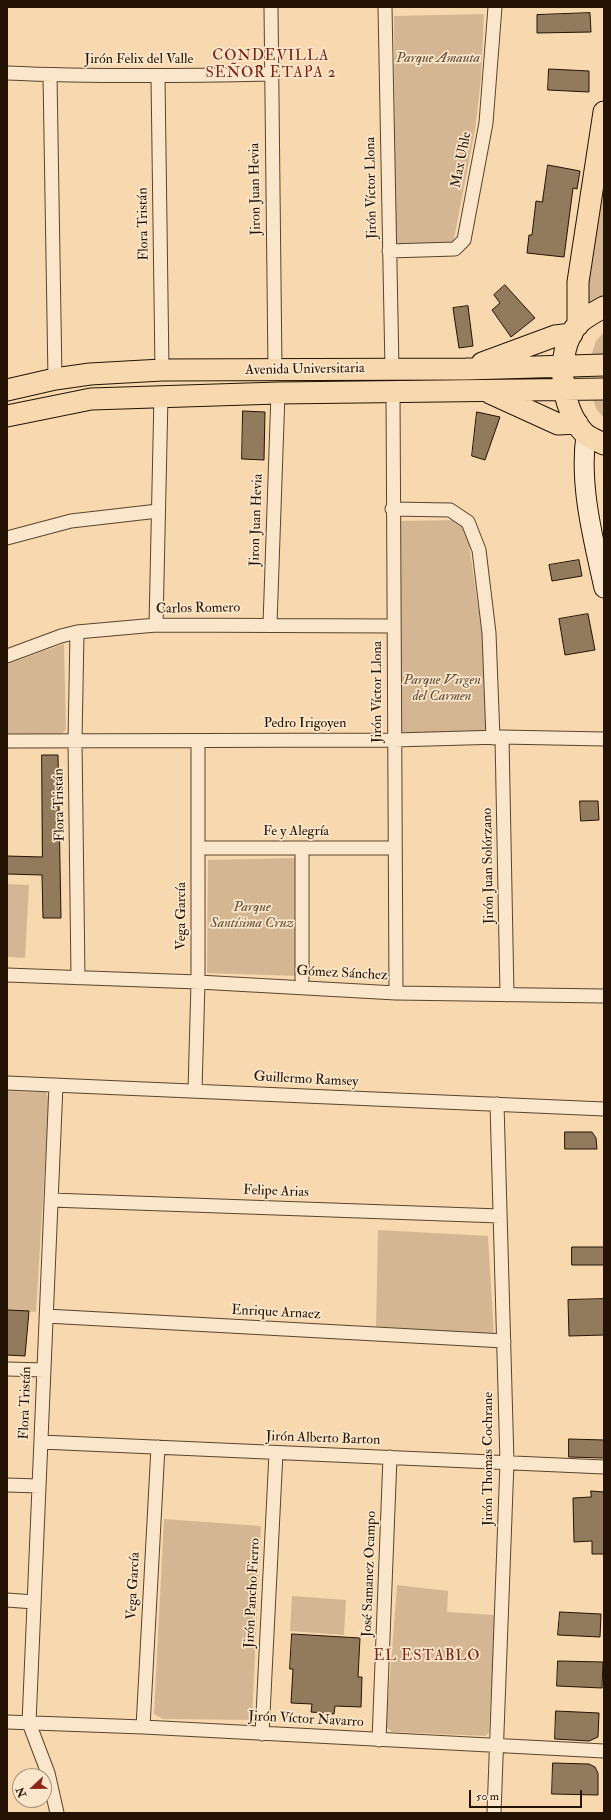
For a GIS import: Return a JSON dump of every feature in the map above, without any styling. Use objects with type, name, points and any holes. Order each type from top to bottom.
[{"type":"main road","points":[[575,330],[578,282],[604,112]]},
{"type":"main road","points":[[589,434],[568,405],[564,389],[562,367],[565,350],[575,330],[587,317],[604,307]]},
{"type":"main road","points":[[466,369],[537,342],[575,330]]},
{"type":"main road","name":"Avenida Universitaria","points":[[7,390],[55,379],[90,374],[162,370],[275,371],[604,366]]},
{"type":"main road","name":"Avenida Universitaria","points":[[7,416],[91,399],[278,393],[604,388]]},
{"type":"main road","points":[[484,391],[558,424],[589,434]]},
{"type":"main road","points":[[589,434],[584,451],[585,476],[591,531],[604,588]]},
{"type":"street","name":"Jiron Juan Hevia","points":[[271,7],[275,371]]},
{"type":"street","name":"Jirón Víctor Llona","points":[[385,7],[392,369]]},
{"type":"street","name":"Max Uhle","points":[[389,251],[455,250],[464,240],[486,123],[495,7]]},
{"type":"street","name":"Jirón Felix del Valle","points":[[7,73],[158,76],[271,74]]},
{"type":"street","points":[[50,75],[55,379]]},
{"type":"street","name":"Flora Tristán","points":[[158,76],[162,370]]},
{"type":"street","name":"Jirón Víctor Llona","points":[[393,391],[392,509],[396,993]]},
{"type":"street","name":"Jiron Juan Hevia","points":[[270,624],[278,393]]},
{"type":"street","points":[[156,625],[161,396]]},
{"type":"street","name":"Jirón Juan Solórzano","points":[[392,509],[450,510],[468,522],[479,550],[490,633],[498,737],[507,994]]},
{"type":"street","points":[[7,538],[71,521],[158,512]]},
{"type":"street","name":"Carlos Romero","points":[[7,656],[61,636],[77,632],[156,625],[270,624],[394,626]]},
{"type":"street","name":"Flora Tristán","points":[[77,632],[75,741],[78,978]]},
{"type":"street","name":"Pedro Irigoyen","points":[[7,741],[394,740],[498,737],[604,739]]},
{"type":"street","name":"Vega García","points":[[195,1091],[198,982],[198,740]]},
{"type":"street","name":"Fe y Alegría","points":[[198,848],[395,848]]},
{"type":"street","points":[[302,848],[302,979]]},
{"type":"street","name":"Gómez Sánchez","points":[[7,975],[198,982],[396,993],[604,996]]},
{"type":"street","name":"Guillermo Ramsey","points":[[7,1083],[604,1109]]},
{"type":"street","name":"Flora Tristán","points":[[29,1723],[56,1085]]},
{"type":"street","name":"Jirón Thomas Cochrane","points":[[494,1813],[507,1462],[497,1104]]},
{"type":"street","name":"Felipe Arias","points":[[51,1200],[500,1216]]},
{"type":"street","name":"Enrique Arnaez","points":[[46,1316],[504,1341]]},
{"type":"street","points":[[7,1369],[44,1370]]},
{"type":"street","name":"Jirón Alberto Barton","points":[[41,1442],[604,1467]]},
{"type":"street","name":"Vega García","points":[[143,1727],[158,1448]]},
{"type":"street","name":"Jirón Pancho Fierro","points":[[262,1734],[276,1453]]},
{"type":"street","name":"José Samanez Ocampo","points":[[379,1740],[390,1458]]},
{"type":"street","points":[[7,1485],[39,1486]]},
{"type":"street","points":[[7,1600],[34,1602]]},
{"type":"street","name":"Jirón Víctor Navarro","points":[[7,1722],[143,1727],[604,1751]]},
{"type":"street","points":[[29,1723],[48,1773],[56,1813]]},
{"type":"green space","name":"Parque Amauta","points":[[484,14],[481,79],[475,130],[453,244],[395,244],[394,16]]},
{"type":"green space","points":[[604,158],[604,300],[584,310]]},
{"type":"green space","points":[[604,332],[604,356],[591,356],[596,341]]},
{"type":"green space","points":[[591,395],[604,395],[604,418],[597,410]]},
{"type":"green space","name":"Parque Virgen del Carmen","points":[[460,520],[467,529],[483,642],[488,732],[399,732],[395,521]]},
{"type":"green space","points":[[64,644],[66,730],[61,734],[7,734],[7,664]]},
{"type":"green space","name":"Parque Santísima Cruz","points":[[295,858],[297,976],[207,973],[208,860]]},
{"type":"green space","points":[[7,884],[29,885],[25,958],[7,957]]},
{"type":"green space","points":[[7,1091],[46,1092],[49,1099],[36,1312],[7,1310]]},
{"type":"green space","points":[[378,1230],[488,1236],[494,1336],[376,1328]]},
{"type":"green space","points":[[164,1519],[261,1526],[252,1720],[163,1719],[154,1714]]},
{"type":"green space","points":[[397,1585],[448,1591],[447,1612],[495,1615],[489,1732],[486,1736],[392,1732],[386,1727]]},
{"type":"green space","points":[[292,1596],[346,1600],[344,1635],[290,1631]]},
{"type":"building","points":[[590,13],[591,32],[537,33],[537,15]]},
{"type":"building","points":[[549,69],[589,71],[589,92],[548,90]]},
{"type":"building","points":[[548,165],[580,171],[577,189],[573,188],[564,257],[527,253],[529,235],[532,235],[536,201],[542,202]]},
{"type":"building","points":[[505,285],[535,318],[511,337],[492,310],[500,303],[494,295]]},
{"type":"building","points":[[468,306],[473,346],[459,348],[453,308]]},
{"type":"building","points":[[243,411],[265,412],[264,460],[242,459]]},
{"type":"building","points":[[477,412],[500,417],[485,460],[472,456]]},
{"type":"building","points":[[579,560],[582,576],[552,581],[549,565]]},
{"type":"building","points":[[588,614],[595,650],[565,655],[559,619]]},
{"type":"building","points":[[42,755],[58,755],[61,918],[43,918],[42,875],[7,874],[7,856],[42,857]]},
{"type":"building","points":[[580,801],[598,801],[599,820],[581,821]]},
{"type":"building","points":[[565,1132],[592,1132],[596,1138],[597,1149],[565,1149]]},
{"type":"building","points":[[572,1247],[604,1247],[604,1265],[572,1265]]},
{"type":"building","points":[[604,1299],[604,1335],[569,1336],[568,1300]]},
{"type":"building","points":[[7,1310],[29,1311],[25,1356],[7,1355]]},
{"type":"building","points":[[569,1439],[604,1440],[604,1458],[569,1457]]},
{"type":"building","points":[[591,1491],[604,1492],[604,1554],[592,1554],[592,1541],[574,1542],[573,1498],[591,1497]]},
{"type":"building","points":[[560,1612],[601,1614],[600,1637],[558,1635]]},
{"type":"building","points":[[292,1634],[360,1638],[358,1677],[362,1677],[361,1707],[335,1706],[334,1714],[311,1712],[312,1704],[291,1703],[293,1669],[290,1669]]},
{"type":"building","points":[[558,1661],[603,1662],[602,1688],[557,1686]]},
{"type":"building","points":[[556,1711],[599,1713],[598,1737],[589,1741],[555,1739]]},
{"type":"building","points":[[553,1763],[589,1764],[595,1767],[598,1773],[598,1795],[552,1794]]},
{"type":"district","name":"CONDEVILLA SEÑOR ETAPA 2","points":[[271,66]]},
{"type":"district","name":"EL ESTABLO","points":[[427,1657]]}]
